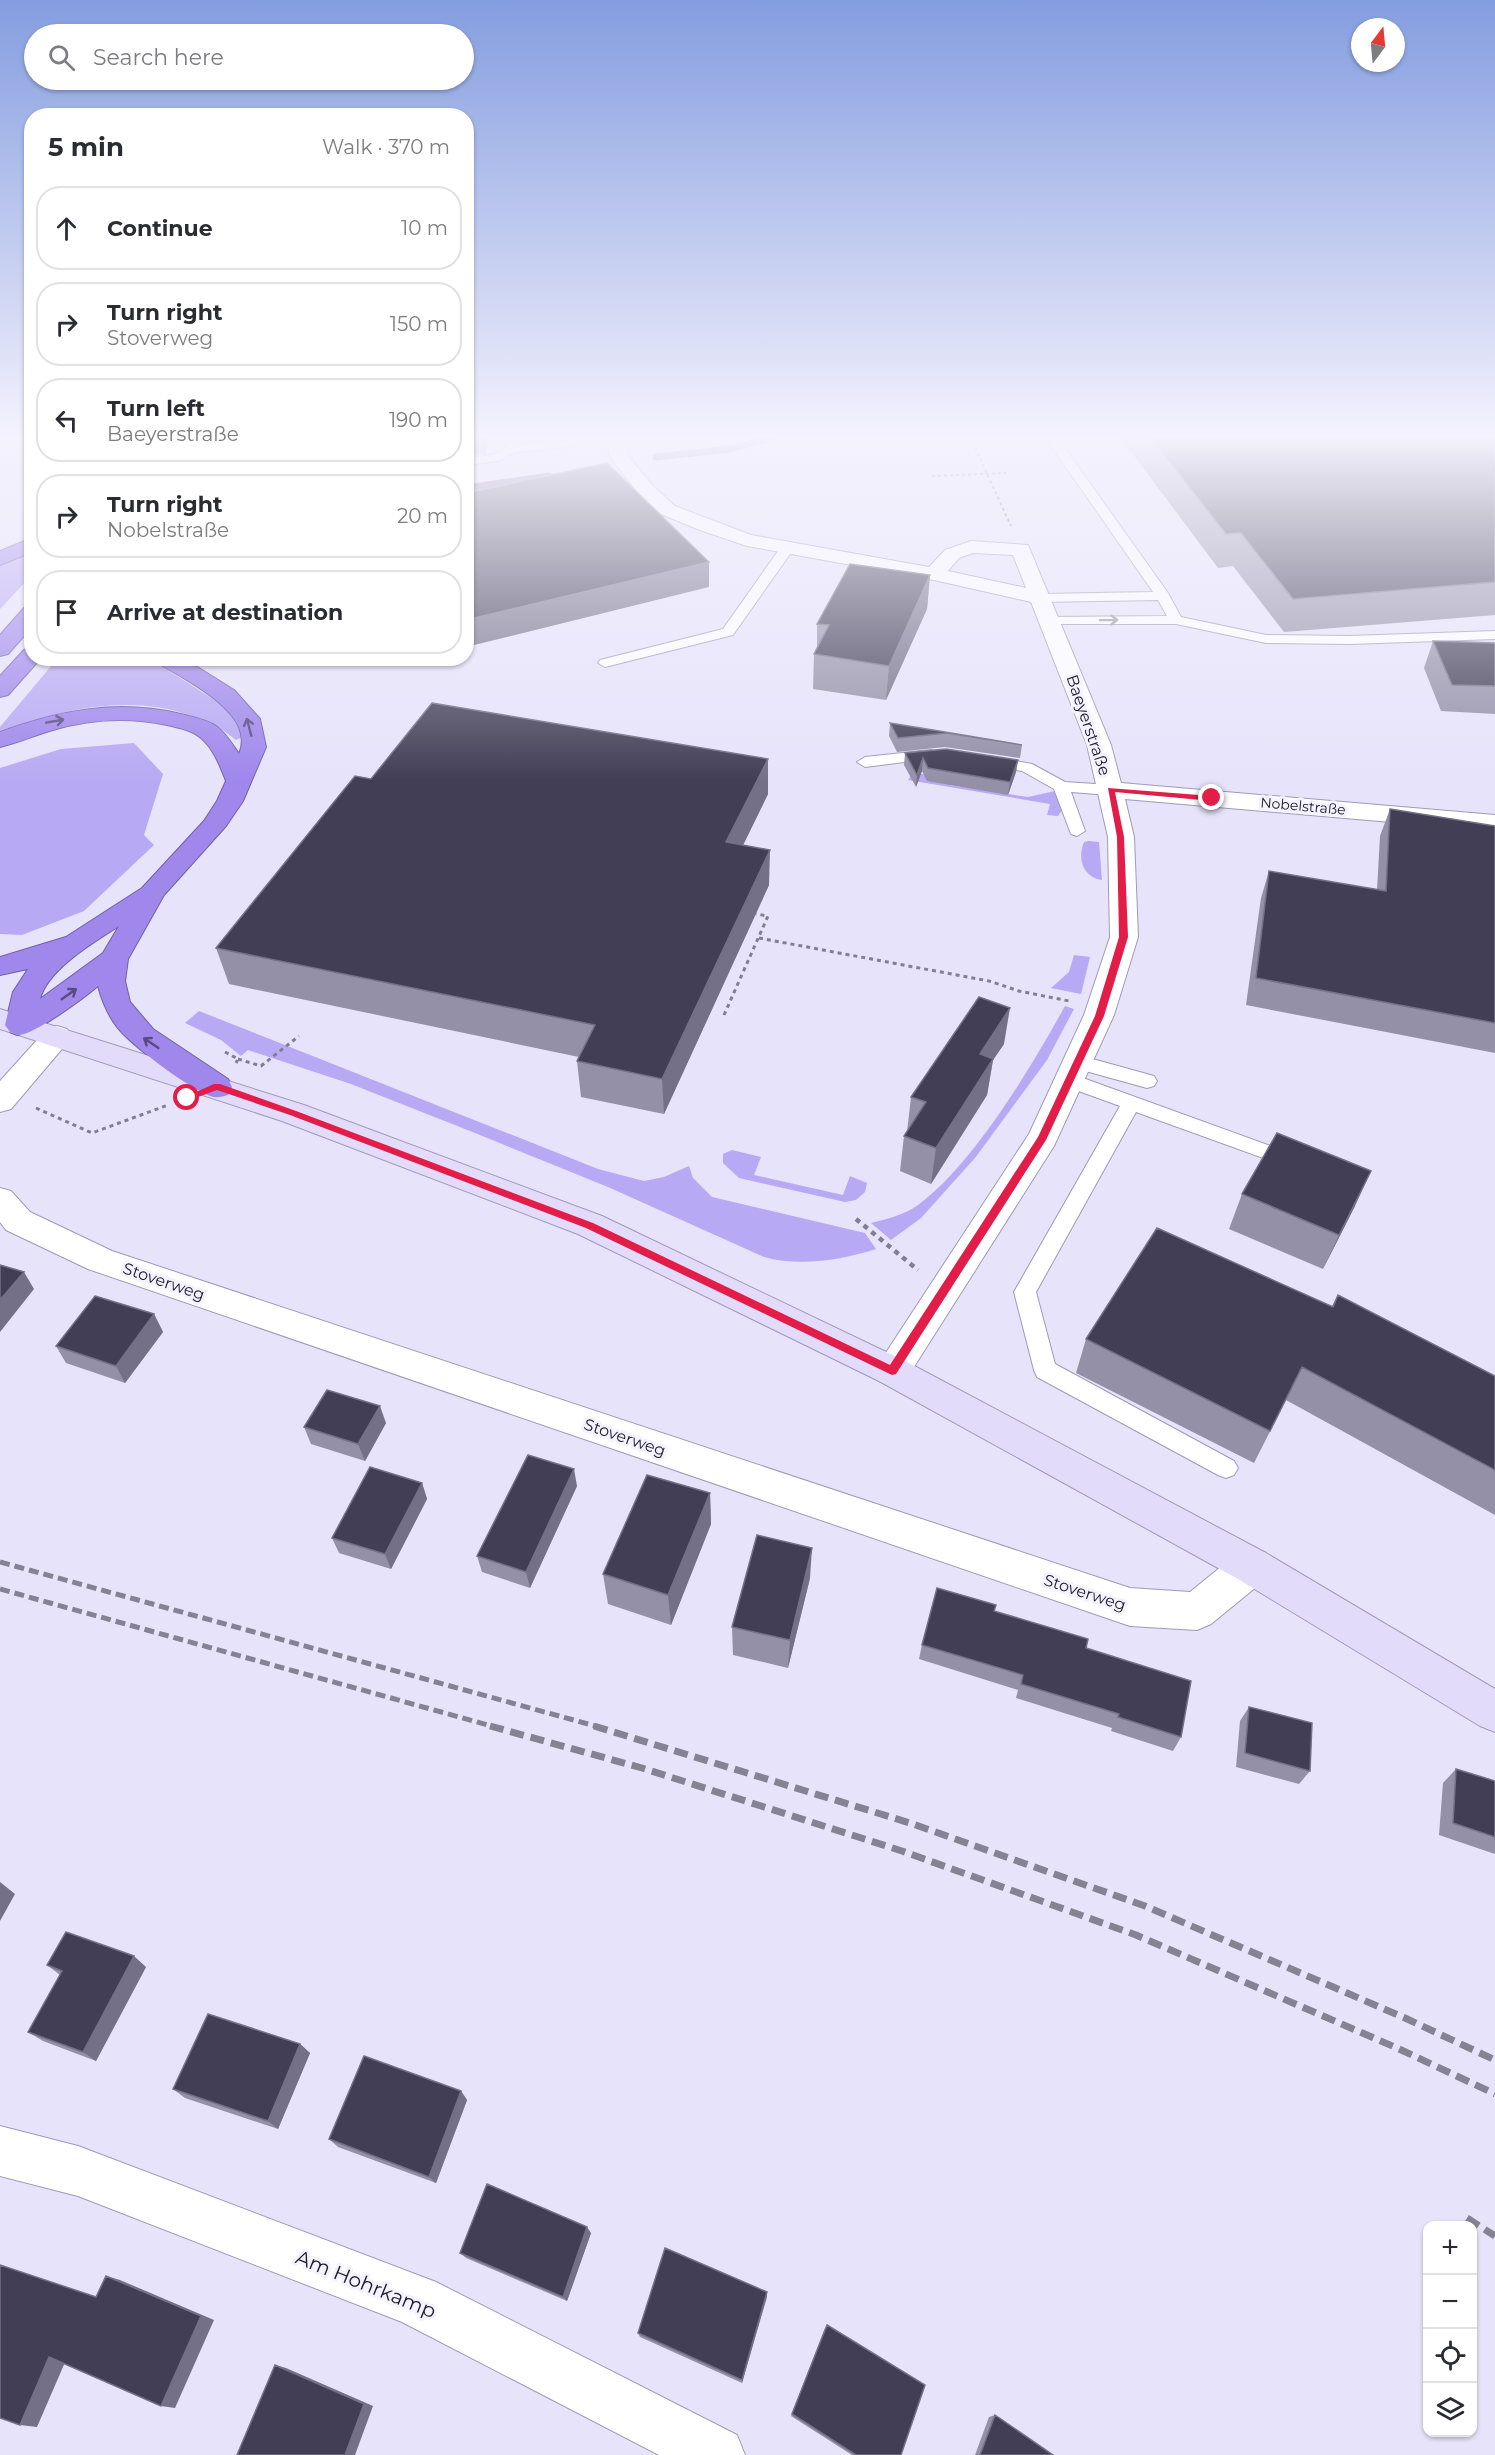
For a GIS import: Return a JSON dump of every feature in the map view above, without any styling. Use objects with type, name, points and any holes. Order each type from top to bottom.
[{"type":"highway","points":[[0,558],[15,552]]},
{"type":"highway","points":[[0,649],[24,622]]},
{"type":"highway","points":[[0,690],[24,664]]},
{"type":"highway","points":[[179,666],[226,695],[248,719],[254,747],[230,801],[213,826],[153,891],[111,968],[115,1003],[137,1034],[217,1087]]},
{"type":"highway","points":[[0,740],[43,724],[111,711],[161,716],[205,729],[225,749],[239,782]]},
{"type":"highway","points":[[10,1022],[29,987],[48,966],[83,938],[153,891]]},
{"type":"highway","points":[[0,966],[11,965],[83,938]]},
{"type":"highway","points":[[10,1022],[68,995],[114,959]]},
{"type":"street","points":[[813,552],[934,574],[1040,598]]},
{"type":"street","points":[[934,574],[952,554],[959,552]]},
{"type":"street","name":"Baeyerstraße","points":[[892,1371],[1042,1138],[1099,1016],[1124,937],[1121,837],[1100,745],[1022,552]]},
{"type":"street","name":"Nobelstraße","points":[[1110,790],[1495,823]]},
{"type":"street","points":[[10,1022],[293,1113],[590,1225],[892,1371],[1252,1566],[1495,1712]]},
{"type":"street","points":[[3,1097],[57,1036]]},
{"type":"street","name":"Stoverweg","points":[[0,1200],[18,1221],[100,1260],[1130,1607],[1197,1611],[1252,1566]]},
{"type":"street","name":"Am Hohrkamp","points":[[0,2151],[78,2171],[417,2301],[717,2455]]},
{"type":"lane","points":[[604,663],[728,632],[785,552]]},
{"type":"lane","points":[[1131,552],[1176,620]]},
{"type":"lane","points":[[1040,598],[1097,599],[1162,596]]},
{"type":"lane","points":[[1050,621],[1176,620],[1266,639],[1350,640],[1495,635]]},
{"type":"lane","points":[[864,762],[945,754]]},
{"type":"lane","points":[[968,758],[1026,767],[1061,786],[1110,790]]},
{"type":"lane","points":[[1061,786],[1077,831]]},
{"type":"lane","points":[[1074,1071],[1147,1081]]},
{"type":"lane","points":[[1074,1071],[1131,1103],[1306,1167]]},
{"type":"lane","points":[[1131,1103],[1025,1292],[1045,1370],[1226,1468]]},
{"type":"path","points":[[724,1016],[768,916],[756,914]]},
{"type":"path","points":[[759,938],[989,981],[1019,991],[1072,1001]]},
{"type":"path","points":[[238,1059],[261,1066],[299,1036]]},
{"type":"path","points":[[3,1097],[92,1133],[217,1087]]},
{"type":"path","points":[[856,1219],[944,1290]]},
{"type":"shaded area","points":[[24,554],[24,583],[0,609],[0,565]]},
{"type":"shaded area","points":[[51,666],[161,666],[227,708],[243,737],[236,740],[203,719],[168,709],[144,706],[95,707],[47,717],[0,731],[0,727]]},
{"type":"shaded area","points":[[134,743],[163,774],[144,835],[154,845],[84,911],[22,935],[0,934],[0,768],[61,749]]},
{"type":"shaded area","points":[[912,774],[928,774],[950,785],[1028,797],[1055,791],[1062,810],[1058,816],[1047,815],[1050,804],[908,780]]},
{"type":"shaded area","points":[[1084,842],[1099,842],[1102,880],[1090,875],[1083,866],[1082,848]]},
{"type":"shaded area","points":[[1074,955],[1090,957],[1081,994],[1051,988],[1069,972]]},
{"type":"shaded area","points":[[1065,1006],[1074,1009],[1047,1060],[975,1158],[921,1218],[891,1240],[871,1223],[901,1214],[918,1205],[960,1165],[1000,1113]]},
{"type":"shaded area","points":[[199,1011],[598,1169],[644,1181],[664,1177],[689,1166],[693,1178],[712,1197],[865,1233],[876,1249],[849,1256],[806,1262],[764,1257],[608,1187],[351,1084],[248,1050],[241,1056],[221,1040],[185,1023]]},
{"type":"shaded area","points":[[732,1150],[761,1157],[754,1175],[843,1195],[850,1176],[867,1183],[865,1192],[856,1200],[845,1202],[739,1178],[723,1163],[723,1154]]},
{"type":"building","points":[[474,552],[698,552],[709,562],[474,618]]},
{"type":"building","points":[[1256,552],[1495,552],[1495,582],[1293,599]]},
{"type":"building","points":[[850,564],[930,575],[889,666],[814,654],[829,625],[817,624]]},
{"type":"building","points":[[1433,641],[1495,643],[1495,686],[1452,685]]},
{"type":"building","points":[[432,703],[768,759],[726,842],[770,850],[662,1079],[577,1061],[595,1025],[216,948],[355,776],[371,779]]},
{"type":"building","points":[[890,723],[1022,745],[947,733],[898,738]]},
{"type":"building","points":[[946,749],[1018,760],[1010,782],[928,768],[923,758],[917,775],[905,753]]},
{"type":"building","points":[[1390,809],[1495,826],[1495,1023],[1256,978],[1269,871],[1386,891]]},
{"type":"building","points":[[979,997],[1010,1008],[980,1054],[993,1059],[936,1148],[904,1136],[926,1102],[911,1097]]},
{"type":"building","points":[[1277,1133],[1371,1171],[1339,1235],[1242,1194]]},
{"type":"building","points":[[1157,1228],[1333,1307],[1338,1295],[1495,1376],[1495,1470],[1302,1367],[1270,1431],[1086,1339]]},
{"type":"building","points":[[0,1265],[24,1272],[0,1300]]},
{"type":"building","points":[[95,1296],[154,1314],[116,1366],[56,1346]]},
{"type":"building","points":[[327,1390],[380,1406],[358,1444],[304,1427]]},
{"type":"building","points":[[528,1455],[574,1469],[526,1572],[477,1556]]},
{"type":"building","points":[[370,1467],[422,1483],[385,1554],[332,1538]]},
{"type":"building","points":[[647,1475],[710,1493],[668,1595],[603,1574]]},
{"type":"building","points":[[757,1535],[812,1548],[790,1640],[732,1627]]},
{"type":"building","points":[[937,1588],[996,1605],[994,1611],[1088,1639],[1086,1648],[1191,1681],[1181,1737],[1118,1717],[1119,1714],[1021,1684],[1023,1675],[922,1645]]},
{"type":"building","points":[[1249,1707],[1312,1723],[1310,1771],[1245,1753]]},
{"type":"building","points":[[1456,1769],[1495,1781],[1495,1837],[1453,1823]]},
{"type":"building","points":[[66,1932],[134,1956],[83,2052],[28,2032],[62,1971],[47,1965]]},
{"type":"building","points":[[208,2014],[300,2044],[268,2121],[173,2089]]},
{"type":"building","points":[[364,2056],[461,2091],[429,2177],[329,2139]]},
{"type":"building","points":[[487,2184],[587,2227],[563,2297],[460,2253]]},
{"type":"building","points":[[665,2248],[767,2292],[742,2380],[638,2333]]},
{"type":"building","points":[[0,2265],[96,2297],[106,2276],[201,2316],[161,2406],[49,2357],[20,2425],[0,2418]]},
{"type":"building","points":[[827,2325],[925,2385],[901,2455],[856,2455],[792,2414]]},
{"type":"building","points":[[275,2365],[364,2404],[345,2455],[237,2455]]},
{"type":"building","points":[[995,2415],[1053,2455],[980,2455]]},
{"type":"railway","points":[[0,1562],[599,1727]]},
{"type":"railway","points":[[0,1589],[495,1727]]},
{"type":"railway","points":[[490,1726],[642,1768],[902,1851],[1136,1935],[1397,2048],[1495,2094]]},
{"type":"railway","points":[[594,1726],[910,1823],[1145,1906],[1405,2018],[1495,2060]]},
{"type":"railway","points":[[1467,2218],[1495,2236]]},
{"type":"route","points":[[187,1098],[217,1087],[293,1113],[590,1225],[892,1371],[1042,1138],[1099,1016],[1124,937],[1121,837],[1110,790],[1212,798]]}]
